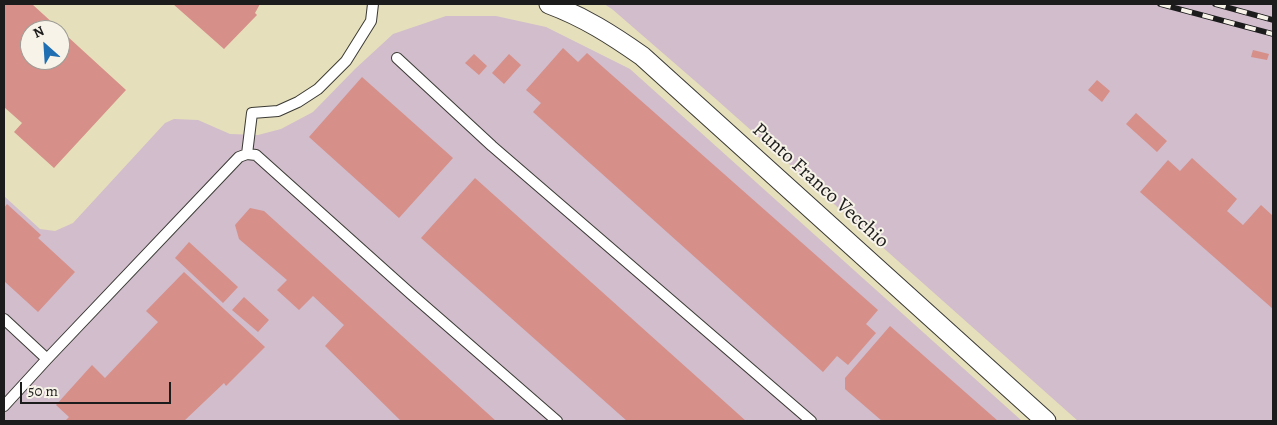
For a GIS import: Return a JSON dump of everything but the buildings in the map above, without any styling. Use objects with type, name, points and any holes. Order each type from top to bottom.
[{"type":"street","name":"Punto Franco Vecchio","points":[[550,4],[573,13],[605,30],[642,56],[1046,421]]},
{"type":"lane","points":[[247,154],[252,113],[278,111],[298,102],[318,89],[346,60],[371,21],[373,4]]},
{"type":"lane","points":[[397,58],[492,146],[807,420]]},
{"type":"lane","points":[[4,406],[47,358],[239,157],[247,154],[256,155],[270,167],[411,294],[557,421]]},
{"type":"lane","points":[[4,319],[47,358]]},
{"type":"shaded area","points":[[604,4],[1273,4],[1273,421],[1078,421],[717,100]]},
{"type":"shaded area","points":[[446,16],[496,16],[546,27],[630,69],[1022,421],[4,421],[4,196],[40,229],[55,231],[73,223],[165,123],[174,119],[198,120],[230,134],[258,135],[281,129],[313,112],[393,34]]},
{"type":"railway","points":[[1160,4],[1273,34]]},
{"type":"railway","points":[[1215,4],[1273,20]]}]
